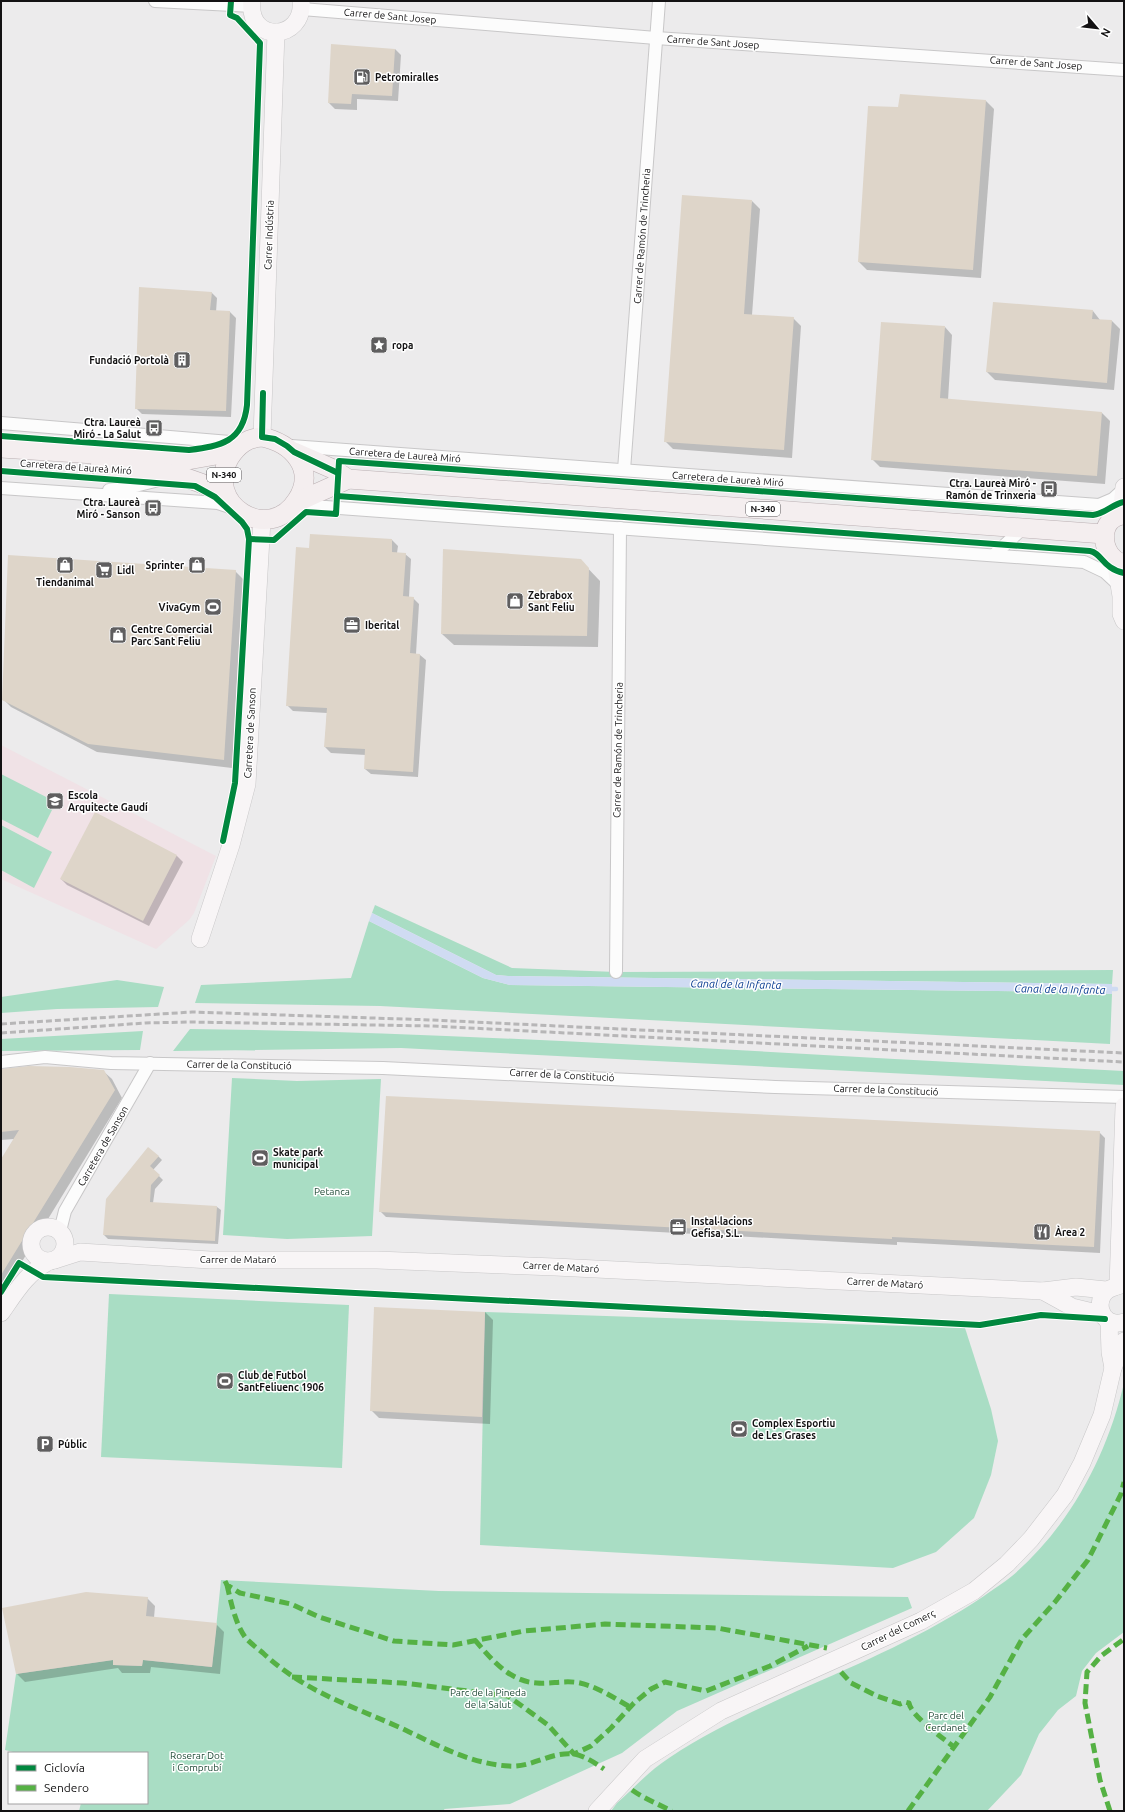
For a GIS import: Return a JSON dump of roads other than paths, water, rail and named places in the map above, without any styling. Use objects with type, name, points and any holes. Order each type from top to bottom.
[{"type":"main road","name":"N-340","points":[[348,479],[332,487],[318,491],[292,507],[281,516],[262,520],[248,516],[232,503],[223,482],[224,469],[238,447],[252,438],[262,437],[275,439],[290,449],[333,469],[348,479],[1104,534]]},
{"type":"main road","name":"Carretera de Laureà Miró","points":[[1,448],[188,460],[238,447]]},
{"type":"main road","points":[[290,449],[300,462],[304,474],[303,488],[292,507]]},
{"type":"main road","name":"Carretera de Laureà Miró","points":[[1,460],[180,475],[200,482],[232,503]]},
{"type":"main road","points":[[1119,562],[1107,551],[1104,544],[1104,534],[1107,524],[1112,519],[1123,515]]},
{"type":"street","points":[[155,1],[252,4],[253,15],[261,28],[276,32],[288,29],[295,23],[300,16],[301,5]]},
{"type":"street","name":"Carrer de Ramón de Trincheria","points":[[624,470],[659,1]]},
{"type":"street","name":"Carrer de Sant Josep","points":[[301,5],[656,38],[1124,70]]},
{"type":"street","name":"Carrer Indústria","points":[[262,437],[276,32]]},
{"type":"street","points":[[1,423],[238,447]]},
{"type":"street","name":"Carretera de Laureà Miró","points":[[290,449],[624,470],[1099,505],[1123,515]]},
{"type":"street","name":"Carretera de Laureà Miró","points":[[56,492],[85,488],[123,489],[180,475]]},
{"type":"street","name":"Carretera de Laureà Miró","points":[[1,488],[232,503]]},
{"type":"street","points":[[1099,505],[1113,499],[1124,488]]},
{"type":"street","points":[[1123,515],[1124,488]]},
{"type":"street","points":[[292,507],[312,506],[1084,562],[1105,572],[1119,585]]},
{"type":"street","name":"Carretera de Sanson","points":[[200,939],[231,845],[247,784],[262,520]]},
{"type":"street","name":"Carrer de Ramón de Trincheria","points":[[616,972],[620,528]]},
{"type":"street","points":[[994,555],[1023,528]]},
{"type":"street","points":[[1119,562],[1121,614],[1124,622]]},
{"type":"street","name":"Carrer de la Constitució","points":[[1,1062],[45,1058],[111,1063],[383,1068],[576,1076],[775,1087],[1124,1097]]},
{"type":"street","name":"Carretera de Sanson","points":[[62,1234],[65,1211],[150,1063]]},
{"type":"street","points":[[1116,1288],[1124,1106]]},
{"type":"street","points":[[1,1313],[28,1275],[32,1259],[32,1240],[39,1230],[48,1227],[62,1234],[80,1252]]},
{"type":"street","points":[[32,1249],[41,1260],[52,1260],[62,1254],[64,1250],[62,1234]]},
{"type":"street","name":"Carrer de Mataró","points":[[28,1275],[41,1265],[52,1260],[80,1252],[210,1260],[369,1260],[548,1266],[1042,1291],[1076,1287],[1116,1288]]},
{"type":"street","name":"Carrer del Comerç","points":[[1113,1368],[1110,1352],[1112,1319],[1100,1301],[1116,1288]]},
{"type":"street","name":"Carrer de Mataró","points":[[1042,1291],[1072,1307],[1112,1319]]},
{"type":"street","name":"Carrer del Comerç","points":[[597,1811],[645,1759],[721,1711],[921,1621],[974,1591],[1007,1564],[1031,1539],[1065,1495],[1082,1463],[1102,1415],[1113,1368],[1124,1341]]},
{"type":"water","points":[[372,913],[496,975],[1112,984],[1112,994],[1072,992],[510,985],[483,978],[369,921]]},
{"type":"waterway","name":"Canal de la Infanta","points":[[1106,989],[1116,989]]},
{"type":"railway","points":[[1,1024],[192,1012],[432,1020],[1124,1053]]},
{"type":"railway","points":[[1,1033],[145,1023],[190,1022],[432,1026],[1124,1062]]},
{"type":"place","name":"Petromiralles","points":[[362,77]]},
{"type":"place","name":"ropa","points":[[379,345]]},
{"type":"place","name":"Fundació Portolà","points":[[182,360]]},
{"type":"place","name":"Ctra. Laureà Miró - La Salut","points":[[154,428]]},
{"type":"place","name":"Ctra. Laureà Miró - Ramón de Trinxeria","points":[[1049,489]]},
{"type":"place","name":"Ctra. Laureà Miró - Sanson","points":[[153,508]]},
{"type":"place","name":"Tiendanimal","points":[[65,565]]},
{"type":"place","name":"Sprinter","points":[[197,565]]},
{"type":"place","name":"Lidl","points":[[104,570]]},
{"type":"place","name":"Zebrabox Sant Feliu","points":[[515,601]]},
{"type":"place","name":"VivaGym","points":[[213,607]]},
{"type":"place","name":"Iberital","points":[[352,625]]},
{"type":"place","name":"Centre Comercial Parc Sant Feliu","points":[[118,635]]},
{"type":"place","name":"Escola Arquitecte Gaudí","points":[[55,801]]},
{"type":"place","name":"Skate park municipal","points":[[260,1158]]},
{"type":"place","name":"Instal·lacions Gefisa, S.L.","points":[[678,1227]]},
{"type":"place","name":"Àrea 2","points":[[1042,1232]]},
{"type":"place","name":"Club de Futbol SantFeliuenc 1906","points":[[225,1381]]},
{"type":"place","name":"Complex Esportiu de Les Grases","points":[[739,1429]]},
{"type":"place","name":"Públic","points":[[45,1444]]},
{"type":"park label","name":"Petanca","points":[[332,1191]]},
{"type":"park label","name":"Parc de la Pineda de la Salut","points":[[488,1698]]},
{"type":"park label","name":"Parc del Cerdanet","points":[[946,1720]]},
{"type":"park label","name":"Roserar Dot i Comprubí","points":[[197,1760]]}]
